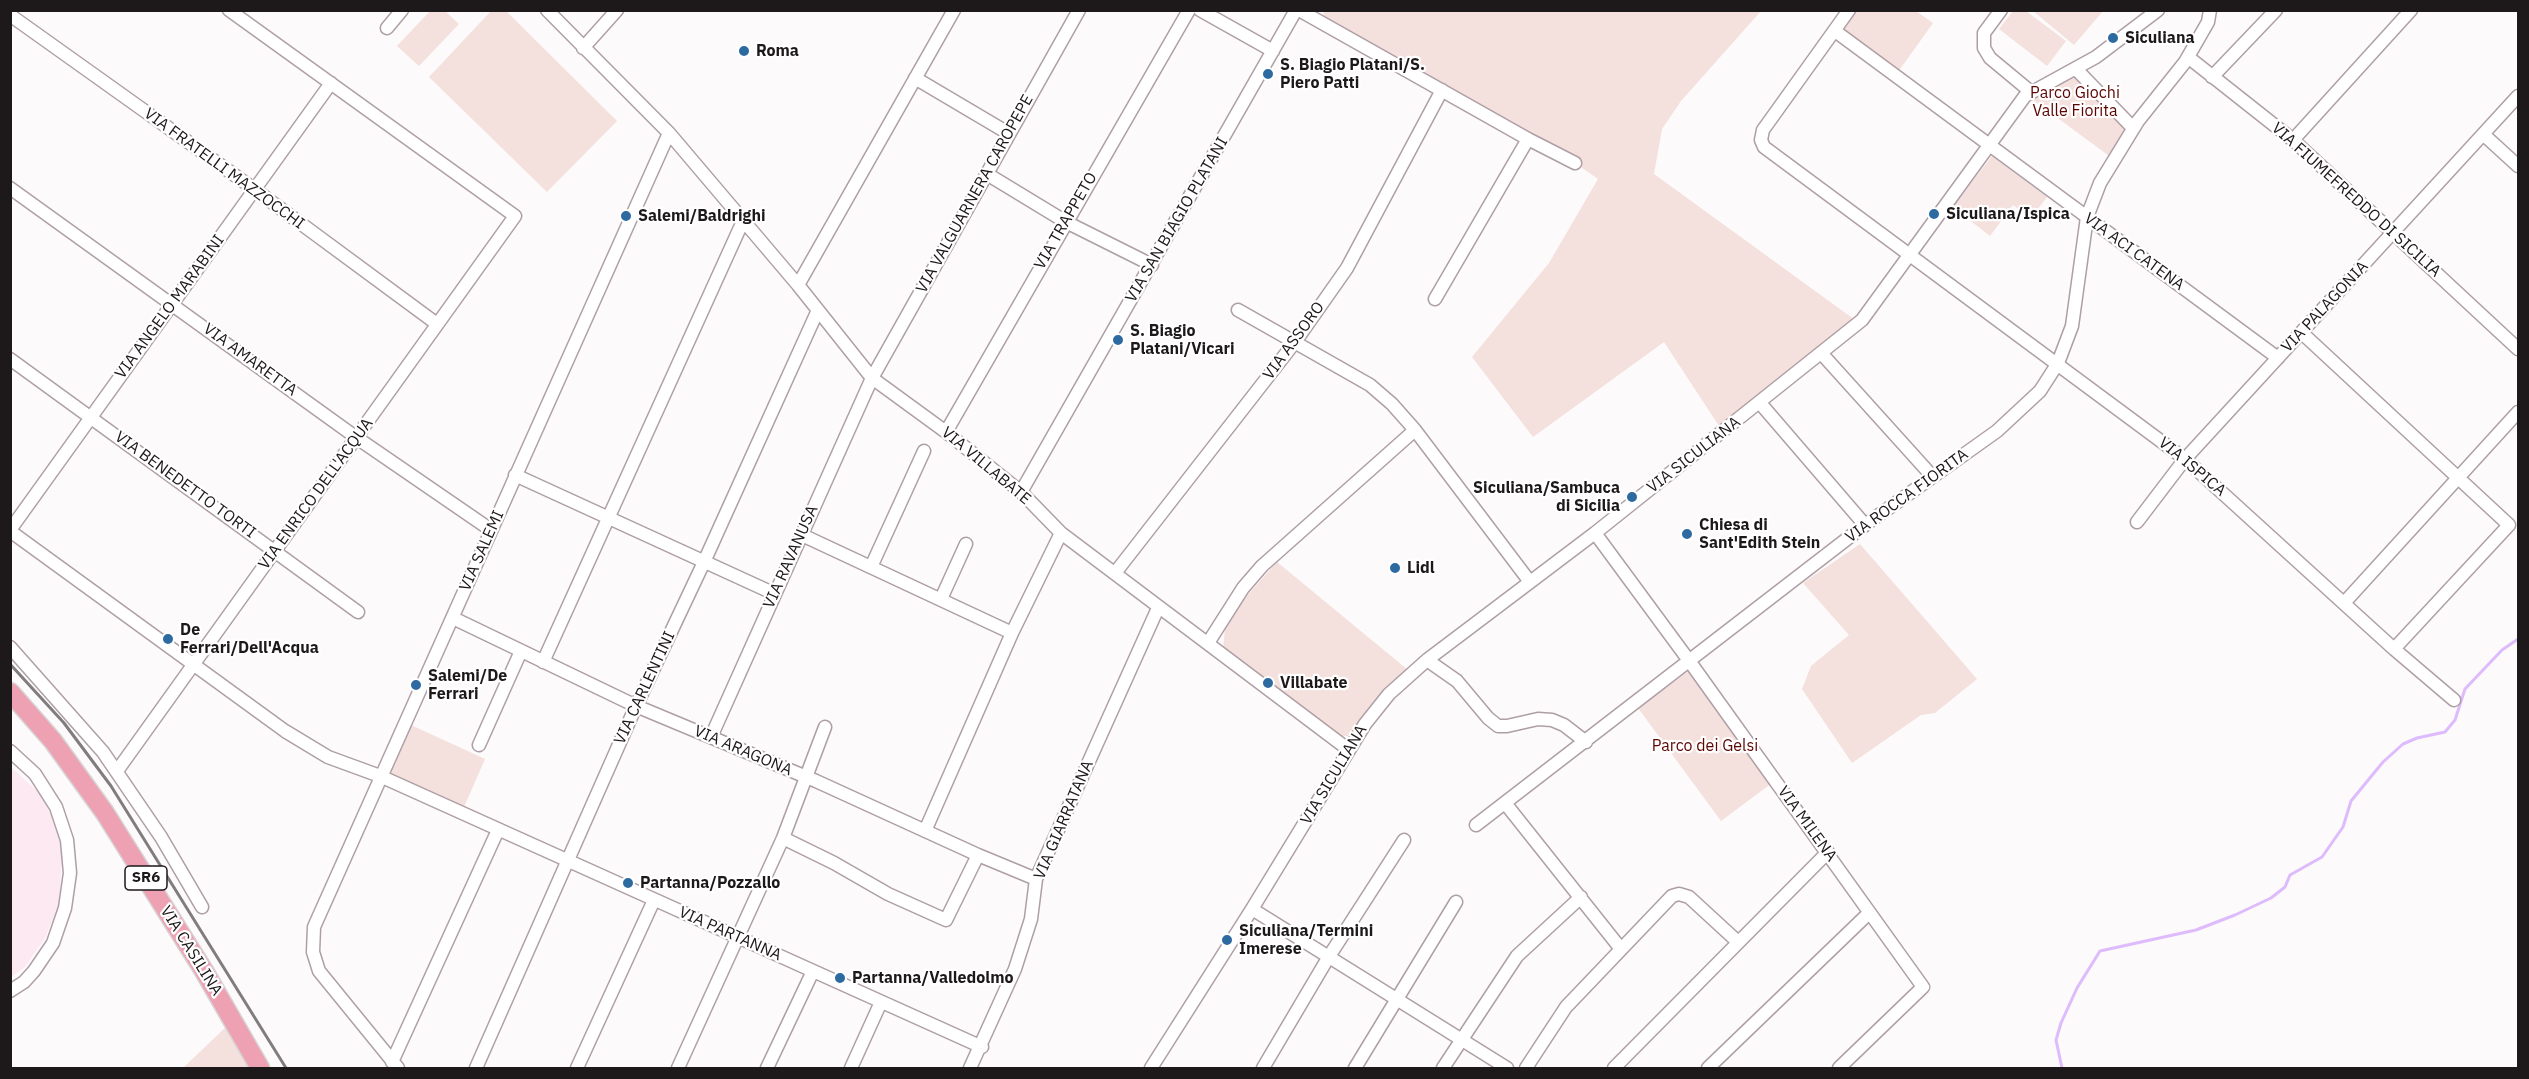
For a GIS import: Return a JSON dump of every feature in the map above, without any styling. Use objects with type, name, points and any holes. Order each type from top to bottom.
[{"type":"main road","name":"VIA CASILINA","points":[[12,696],[53,741],[105,813],[204,972],[260,1068]]},
{"type":"street","points":[[229,10],[331,83]]},
{"type":"street","points":[[387,28],[402,10]]},
{"type":"street","name":"VIA VILLABATE","points":[[547,10],[669,133],[798,285],[872,378],[946,432],[1021,492],[1061,533],[1349,750]]},
{"type":"street","points":[[583,48],[617,10]]},
{"type":"street","points":[[798,285],[954,10]]},
{"type":"street","name":"VIA VALGUARNERA CAROPEPE","points":[[872,378],[1079,10]]},
{"type":"street","name":"VIA TRAPPETO","points":[[946,432],[1189,10]]},
{"type":"street","points":[[1200,10],[1273,51]]},
{"type":"street","points":[[1298,10],[1575,163]]},
{"type":"street","name":"VIA SAN BIAGIO PLATANI","points":[[1021,492],[1298,10]]},
{"type":"street","points":[[1835,31],[1850,10]]},
{"type":"street","points":[[2001,10],[1984,33],[1984,48],[1990,58],[2031,92]]},
{"type":"street","name":"VIA SICULIANA","points":[[1151,1068],[1380,704],[1427,660],[1595,533],[1862,320],[2021,100],[2031,92],[2096,57],[2158,10]]},
{"type":"street","name":"VIA ROCCA FIORITA","points":[[1476,825],[1865,525],[2003,426],[2040,391],[2058,363],[2074,318],[2087,217],[2103,176],[2133,128],[2188,57],[2210,19],[2210,10]]},
{"type":"street","points":[[2212,77],[2276,10]]},
{"type":"street","points":[[2293,141],[2411,10]]},
{"type":"street","name":"VIA FRATELLI MAZZOCCHI","points":[[10,15],[254,189],[437,324]]},
{"type":"street","name":"VIA ISPICA","points":[[1835,31],[1763,130],[1761,140],[1766,149],[2185,459],[2394,649],[2454,700]]},
{"type":"street","name":"VIA ACI CATENA","points":[[1835,31],[2278,358]]},
{"type":"street","name":"VIA FIUMEFREDDO DI SICILIA","points":[[2188,57],[2293,141],[2518,349]]},
{"type":"street","points":[[2076,69],[2133,128]]},
{"type":"street","points":[[915,78],[1008,133]]},
{"type":"street","name":"VIA ANGELO MARABINI","points":[[10,530],[331,83]]},
{"type":"street","name":"VIA ENRICO DELL'ACQUA","points":[[117,771],[515,216],[331,83]]},
{"type":"street","name":"VIA ASSORO","points":[[1115,573],[1295,342],[1347,268],[1442,90]]},
{"type":"street","name":"VIA PALAGONIA","points":[[2137,522],[2185,459],[2394,234],[2518,96]]},
{"type":"street","name":"VIA SALEMI","points":[[395,1065],[319,971],[312,948],[316,923],[669,133]]},
{"type":"street","points":[[2483,134],[2518,166]]},
{"type":"street","points":[[1435,299],[1528,139]]},
{"type":"street","points":[[987,174],[1066,222],[1152,265]]},
{"type":"street","name":"VIA AMARETTA","points":[[10,188],[357,438],[491,530]]},
{"type":"street","points":[[543,662],[743,221]]},
{"type":"street","name":"VIA CARLENTINI","points":[[477,1068],[636,706],[818,310]]},
{"type":"street","points":[[1238,310],[1370,385],[1392,404],[1415,430],[1530,582]]},
{"type":"street","points":[[2302,333],[2509,525],[2394,649]]},
{"type":"street","points":[[1822,354],[1932,476]]},
{"type":"street","name":"VIA BENEDETTO TORTI","points":[[10,359],[276,550],[358,612]]},
{"type":"street","name":"VIA RAVANUSA","points":[[711,737],[872,378]]},
{"type":"street","points":[[1760,403],[1865,525]]},
{"type":"street","points":[[2344,603],[2518,412]]},
{"type":"street","points":[[1208,643],[1243,588],[1262,567],[1415,430]]},
{"type":"street","points":[[871,567],[924,450]]},
{"type":"street","points":[[515,475],[775,594]]},
{"type":"street","name":"VIA PARTANNA","points":[[10,530],[309,747],[339,763],[380,776],[982,1047]]},
{"type":"street","points":[[925,831],[1012,633],[1061,533]]},
{"type":"street","name":"VIA MILENA","points":[[1595,533],[1828,852],[1923,987],[1839,1068]]},
{"type":"street","points":[[802,535],[1012,633]]},
{"type":"street","points":[[941,599],[966,544]]},
{"type":"street","name":"VIA GIARRATANA","points":[[970,1068],[982,1047],[1012,978],[1032,913],[1036,879],[1158,608]]},
{"type":"street","name":"VIA ARAGONA","points":[[453,618],[636,706],[1036,879]]},
{"type":"street","name":"VIA CASILINA","points":[[10,647],[81,725],[117,771],[176,860],[202,907]]},
{"type":"street","points":[[479,745],[521,651]]},
{"type":"street","points":[[1427,660],[1457,681],[1488,718],[1498,726],[1547,719],[1564,725],[1586,742]]},
{"type":"street","points":[[678,1068],[783,838],[825,728]]},
{"type":"street","points":[[10,751],[32,770],[49,793],[62,822],[69,858],[68,895],[60,927],[42,960],[10,999]]},
{"type":"street","points":[[1505,803],[1621,949]]},
{"type":"street","points":[[395,1065],[498,831]]},
{"type":"street","points":[[783,838],[834,863],[888,894],[946,920],[978,855]]},
{"type":"street","points":[[1263,1068],[1328,958],[1404,840]]},
{"type":"street","points":[[1614,1068],[1828,852]]},
{"type":"street","points":[[1526,1068],[1562,1013],[1669,898],[1679,894],[1689,897],[1738,942]]},
{"type":"street","points":[[1443,1068],[1521,951],[1581,897]]},
{"type":"street","points":[[577,1068],[654,900]]},
{"type":"street","points":[[1355,1068],[1456,902]]},
{"type":"street","points":[[1252,909],[1507,1068]]},
{"type":"street","points":[[1708,1068],[1869,913]]},
{"type":"street","points":[[768,1068],[813,971]]},
{"type":"street","points":[[10,991],[24,982]]},
{"type":"street","points":[[851,1068],[881,1002]]},
{"type":"shaded area","points":[[10,766],[40,794],[57,826],[62,855],[59,904],[45,938],[25,967],[11,977]]},
{"type":"green space","points":[[492,10],[506,11],[617,121],[547,192],[429,77]]},
{"type":"green space","points":[[1324,10],[1761,11],[1681,101],[1662,129],[1654,174],[1855,320],[1723,432],[1664,342],[1533,437],[1472,357],[1549,263],[1598,179],[1575,163],[1323,24]]},
{"type":"green space","points":[[430,11],[445,11],[459,24],[419,66],[397,46]]},
{"type":"green space","points":[[1856,11],[1916,11],[1933,23],[1898,72],[1840,31]]},
{"type":"green space","points":[[2013,11],[2026,11],[2066,41],[2047,66],[1999,29]]},
{"type":"green space","points":[[2033,11],[2103,11],[2074,45]]},
{"type":"green space","name":"Parco Giochi Valle Fiorita","points":[[2078,74],[2132,128],[2112,158],[2033,100]]},
{"type":"green space","points":[[1992,156],[2047,197],[2031,218],[2013,205],[1990,236],[1953,207]]},
{"type":"green space","points":[[1860,544],[1977,679],[1935,713],[1921,715],[1852,763],[1802,689],[1811,666],[1849,635],[1803,583]]},
{"type":"green space","points":[[1277,562],[1408,670],[1350,736],[1334,736],[1223,649],[1225,628],[1244,599]]},
{"type":"green space","name":"Parco dei Gelsi","points":[[1689,671],[1772,783],[1721,821],[1638,708]]},
{"type":"green space","points":[[411,725],[485,759],[464,807],[389,773]]},
{"type":"green space","points":[[227,1026],[252,1068],[183,1068]]},
{"type":"waterway","points":[[2062,1068],[2056,1040],[2061,1023],[2077,988],[2100,951],[2196,930],[2271,898],[2285,887],[2290,875],[2322,857],[2343,827],[2351,801],[2383,762],[2403,744],[2417,738],[2445,732],[2455,720],[2465,689],[2502,650],[2518,639]]},
{"type":"railway","points":[[10,664],[64,723],[111,786],[286,1068]]},
{"type":"place","name":"Siculiana","points":[[2113,38]]},
{"type":"place","name":"Roma","points":[[744,51]]},
{"type":"place","name":"S. Biagio Platani/S. Piero Patti","points":[[1268,74]]},
{"type":"place","name":"Siculiana/Ispica","points":[[1934,214]]},
{"type":"place","name":"Salemi/Baldrighi","points":[[626,216]]},
{"type":"place","name":"S. Biagio Platani/Vicari","points":[[1118,340]]},
{"type":"place","name":"Siculiana/Sambuca di Sicilia","points":[[1632,497]]},
{"type":"place","name":"Chiesa di Sant'Edith Stein","points":[[1687,534]]},
{"type":"place","name":"Lidl","points":[[1395,568]]},
{"type":"place","name":"De Ferrari/Dell'Acqua","points":[[168,639]]},
{"type":"place","name":"Villabate","points":[[1268,683]]},
{"type":"place","name":"Salemi/De Ferrari","points":[[416,685]]},
{"type":"place","name":"Partanna/Pozzallo","points":[[628,883]]},
{"type":"place","name":"Siculiana/Termini Imerese","points":[[1227,940]]},
{"type":"place","name":"Partanna/Valledolmo","points":[[840,978]]}]
